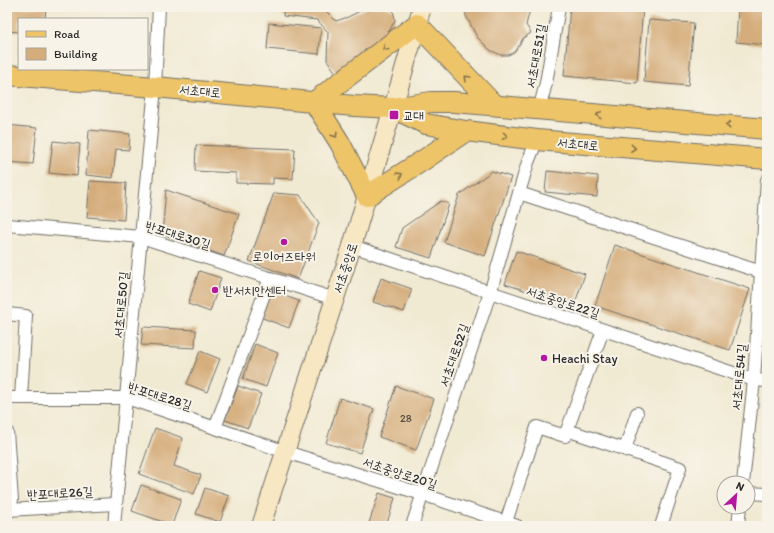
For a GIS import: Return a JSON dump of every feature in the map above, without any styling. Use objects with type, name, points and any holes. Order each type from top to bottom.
[{"type":"main road","points":[[466,131],[367,196],[340,143],[314,102],[419,16],[454,65],[494,105]]},
{"type":"main road","name":"서초중앙로","points":[[261,526],[352,246],[419,16]]},
{"type":"main road","name":"서초대로","points":[[7,75],[393,108],[431,102],[454,102],[767,128]]},
{"type":"main road","name":"서초대로","points":[[393,108],[426,124],[466,131],[537,140],[767,159]]},
{"type":"street","name":"서초대로50길","points":[[114,526],[155,87],[159,7]]},
{"type":"street","name":"서초대로51길","points":[[538,110],[546,83],[559,7]]},
{"type":"street","name":"서초대로52길","points":[[412,526],[490,293],[528,162],[537,140]]},
{"type":"street","name":"서초대로54길","points":[[744,475],[764,272],[767,180]]},
{"type":"street","points":[[519,192],[764,272]]},
{"type":"street","name":"반포대로30길","points":[[7,225],[141,237],[335,299]]},
{"type":"street","name":"서초중앙로22길","points":[[352,246],[754,380],[767,381]]},
{"type":"street","points":[[215,428],[270,278]]},
{"type":"street","points":[[7,314],[26,316],[20,398]]},
{"type":"street","points":[[567,430],[603,330]]},
{"type":"street","name":"반포대로28길","points":[[7,398],[127,398],[286,452]]},
{"type":"street","points":[[625,449],[637,413]]},
{"type":"street","name":"서초중앙로20길","points":[[286,452],[422,494],[511,524],[537,427],[565,436],[567,430],[680,468],[661,526]]},
{"type":"street","points":[[7,432],[12,500],[7,511]]},
{"type":"street","points":[[756,493],[767,494]]},
{"type":"street","name":"반포대로26길","points":[[7,511],[116,504]]},
{"type":"street","points":[[738,526],[739,515]]},
{"type":"building","points":[[7,7],[46,8],[45,18],[18,18],[18,32],[7,31]]},
{"type":"building","points":[[284,7],[322,7],[336,21],[368,7],[386,7],[393,10],[395,20],[390,30],[378,42],[336,73],[327,60],[328,32],[317,20],[283,16]]},
{"type":"building","points":[[465,7],[527,7],[530,10],[526,25],[531,33],[523,38],[514,52],[508,55],[501,55],[490,50],[477,37],[466,16]]},
{"type":"building","points":[[570,7],[643,7],[637,83],[564,76]]},
{"type":"building","points":[[738,7],[767,7],[767,45],[736,42]]},
{"type":"building","points":[[649,20],[694,23],[688,86],[644,82]]},
{"type":"building","points":[[269,23],[321,28],[319,54],[267,49]]},
{"type":"building","points":[[7,125],[37,128],[33,164],[7,162]]},
{"type":"building","points":[[89,130],[130,134],[129,150],[116,149],[113,178],[86,175]]},
{"type":"building","points":[[53,141],[80,144],[77,176],[49,173]]},
{"type":"building","points":[[196,145],[295,149],[293,179],[273,178],[273,184],[236,183],[236,173],[195,171]]},
{"type":"building","points":[[492,171],[511,177],[485,256],[444,242],[459,195]]},
{"type":"building","points":[[547,171],[598,176],[597,197],[545,192]]},
{"type":"building","points":[[90,181],[126,183],[124,220],[87,217]]},
{"type":"building","points":[[166,190],[239,214],[224,256],[162,234]]},
{"type":"building","name":"로이어즈타워","points":[[274,193],[300,195],[319,223],[298,279],[249,261]]},
{"type":"building","points":[[441,201],[449,204],[431,258],[396,247],[402,228]]},
{"type":"building","points":[[615,245],[750,289],[730,350],[595,306]]},
{"type":"building","points":[[516,251],[585,274],[574,306],[505,284]]},
{"type":"building","points":[[199,271],[221,278],[210,312],[188,304]]},
{"type":"building","points":[[381,278],[412,289],[404,312],[373,302]]},
{"type":"building","points":[[270,291],[299,301],[289,328],[260,317]]},
{"type":"building","points":[[143,327],[196,330],[195,348],[141,345]]},
{"type":"building","points":[[255,344],[278,353],[266,387],[243,379]]},
{"type":"building","points":[[200,351],[220,359],[207,392],[187,384]]},
{"type":"building","points":[[238,386],[261,394],[248,428],[225,420]]},
{"type":"building","points":[[396,386],[434,399],[416,450],[379,437]]},
{"type":"building","points":[[340,398],[374,409],[360,453],[326,443]]},
{"type":"building","points":[[155,428],[183,438],[174,466],[201,475],[194,494],[139,474]]},
{"type":"building","points":[[141,485],[181,499],[172,525],[132,511]]},
{"type":"building","points":[[205,488],[229,496],[220,522],[196,514]]},
{"type":"building","points":[[379,493],[395,498],[386,526],[368,526]]},
{"type":"place","name":"교대","points":[[394,115]]},
{"type":"place","name":"로이어즈타워","points":[[284,242]]},
{"type":"place","name":"반서치안센터","points":[[215,290]]},
{"type":"place","name":"Heachi Stay","points":[[544,358]]}]
